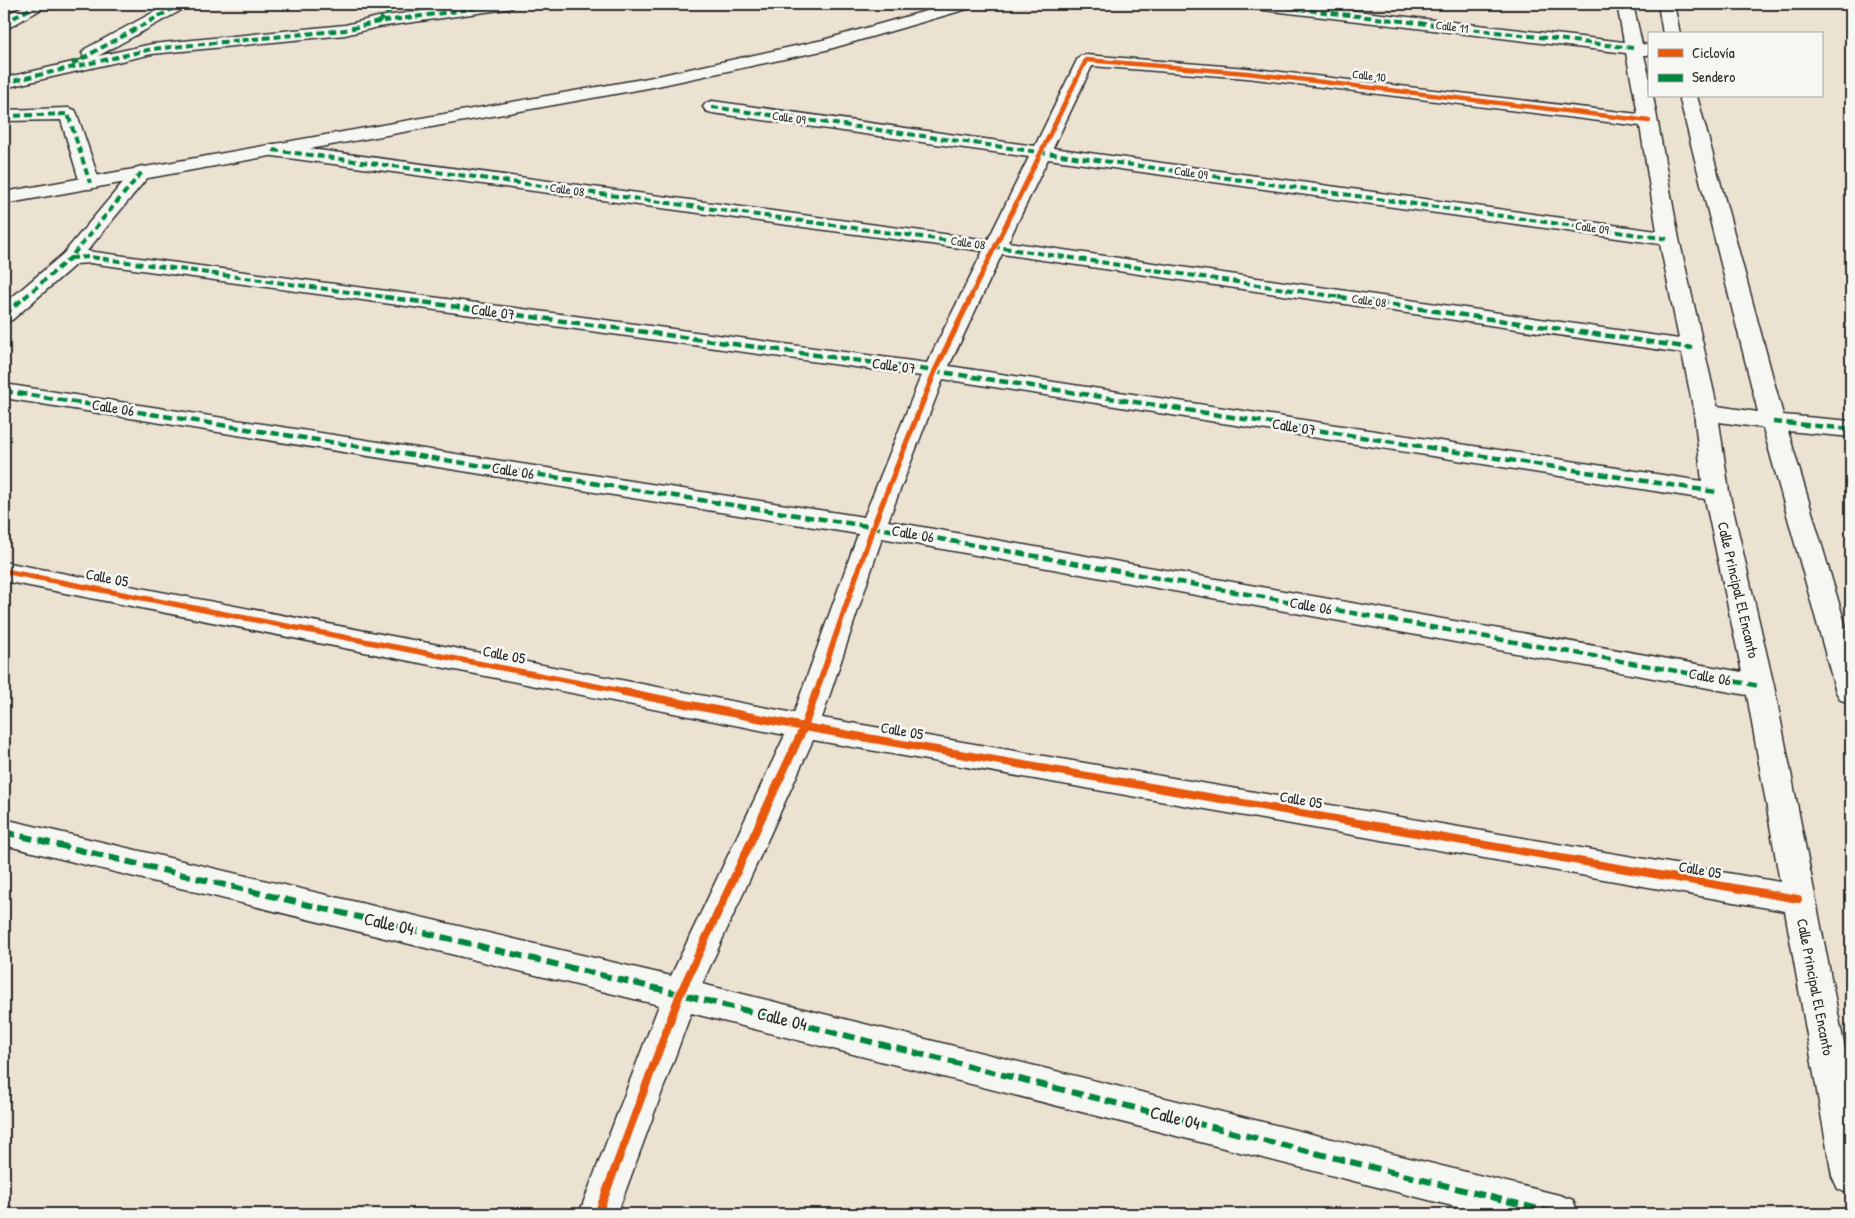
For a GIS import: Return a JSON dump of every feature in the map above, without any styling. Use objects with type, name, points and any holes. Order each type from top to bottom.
[{"type":"street","points":[[4,23],[39,4]]},
{"type":"street","points":[[63,68],[181,4]]},
{"type":"street","points":[[378,22],[397,4]]},
{"type":"street","points":[[4,83],[152,49],[345,30],[378,22],[507,4]]},
{"type":"street","points":[[4,198],[648,83],[826,45],[968,4]]},
{"type":"street","name":"Calle 11","points":[[1255,4],[1641,49]]},
{"type":"street","name":"Calle Principal El Encanto","points":[[1625,4],[1641,49],[1649,121],[1670,239],[1706,412],[1716,492],[1760,686],[1798,899],[1851,1176]]},
{"type":"street","points":[[1666,4],[1672,32]]},
{"type":"street","name":"Calle 10","points":[[1041,153],[1086,60],[1247,73],[1649,121]]},
{"type":"street","points":[[1689,98],[1774,422],[1851,692]]},
{"type":"street","name":"Calle 09","points":[[712,107],[1670,239]]},
{"type":"street","points":[[4,116],[68,114],[90,183]]},
{"type":"street","name":"Calle 08","points":[[273,150],[996,247],[1692,348]]},
{"type":"street","points":[[598,1214],[680,994],[804,727],[873,527],[934,371],[1041,153]]},
{"type":"street","points":[[4,315],[70,258],[142,172]]},
{"type":"street","name":"Calle 07","points":[[70,258],[100,258],[934,371],[1716,492]]},
{"type":"street","name":"Calle 06","points":[[4,391],[873,527],[1760,686]]},
{"type":"street","points":[[1706,412],[1774,422],[1851,429]]},
{"type":"street","name":"Calle 05","points":[[4,571],[804,727],[1798,899]]},
{"type":"street","name":"Calle 04","points":[[4,832],[680,994],[1559,1214]]},
{"type":"marked path","points":[[4,23],[39,4]]},
{"type":"marked path","points":[[72,64],[181,4]]},
{"type":"marked path","points":[[378,22],[397,4]]},
{"type":"marked path","points":[[4,83],[152,49],[345,30],[378,22],[507,4]]},
{"type":"marked path","points":[[1255,4],[1633,48]]},
{"type":"marked path","points":[[712,107],[1669,239]]},
{"type":"marked path","points":[[4,116],[68,114],[90,183]]},
{"type":"marked path","points":[[273,150],[996,247],[1692,348]]},
{"type":"marked path","points":[[4,315],[70,258],[142,172]]},
{"type":"marked path","points":[[70,258],[90,257],[935,371],[1716,492]]},
{"type":"marked path","points":[[4,391],[873,527],[1760,686]]},
{"type":"marked path","points":[[1773,422],[1851,429]]},
{"type":"marked path","points":[[4,832],[680,994],[1559,1214]]},
{"type":"cycle path","points":[[598,1214],[680,994],[804,727],[873,527],[935,371],[1086,60],[1247,73],[1649,121]]},
{"type":"cycle path","points":[[4,571],[804,727],[1798,899]]}]
